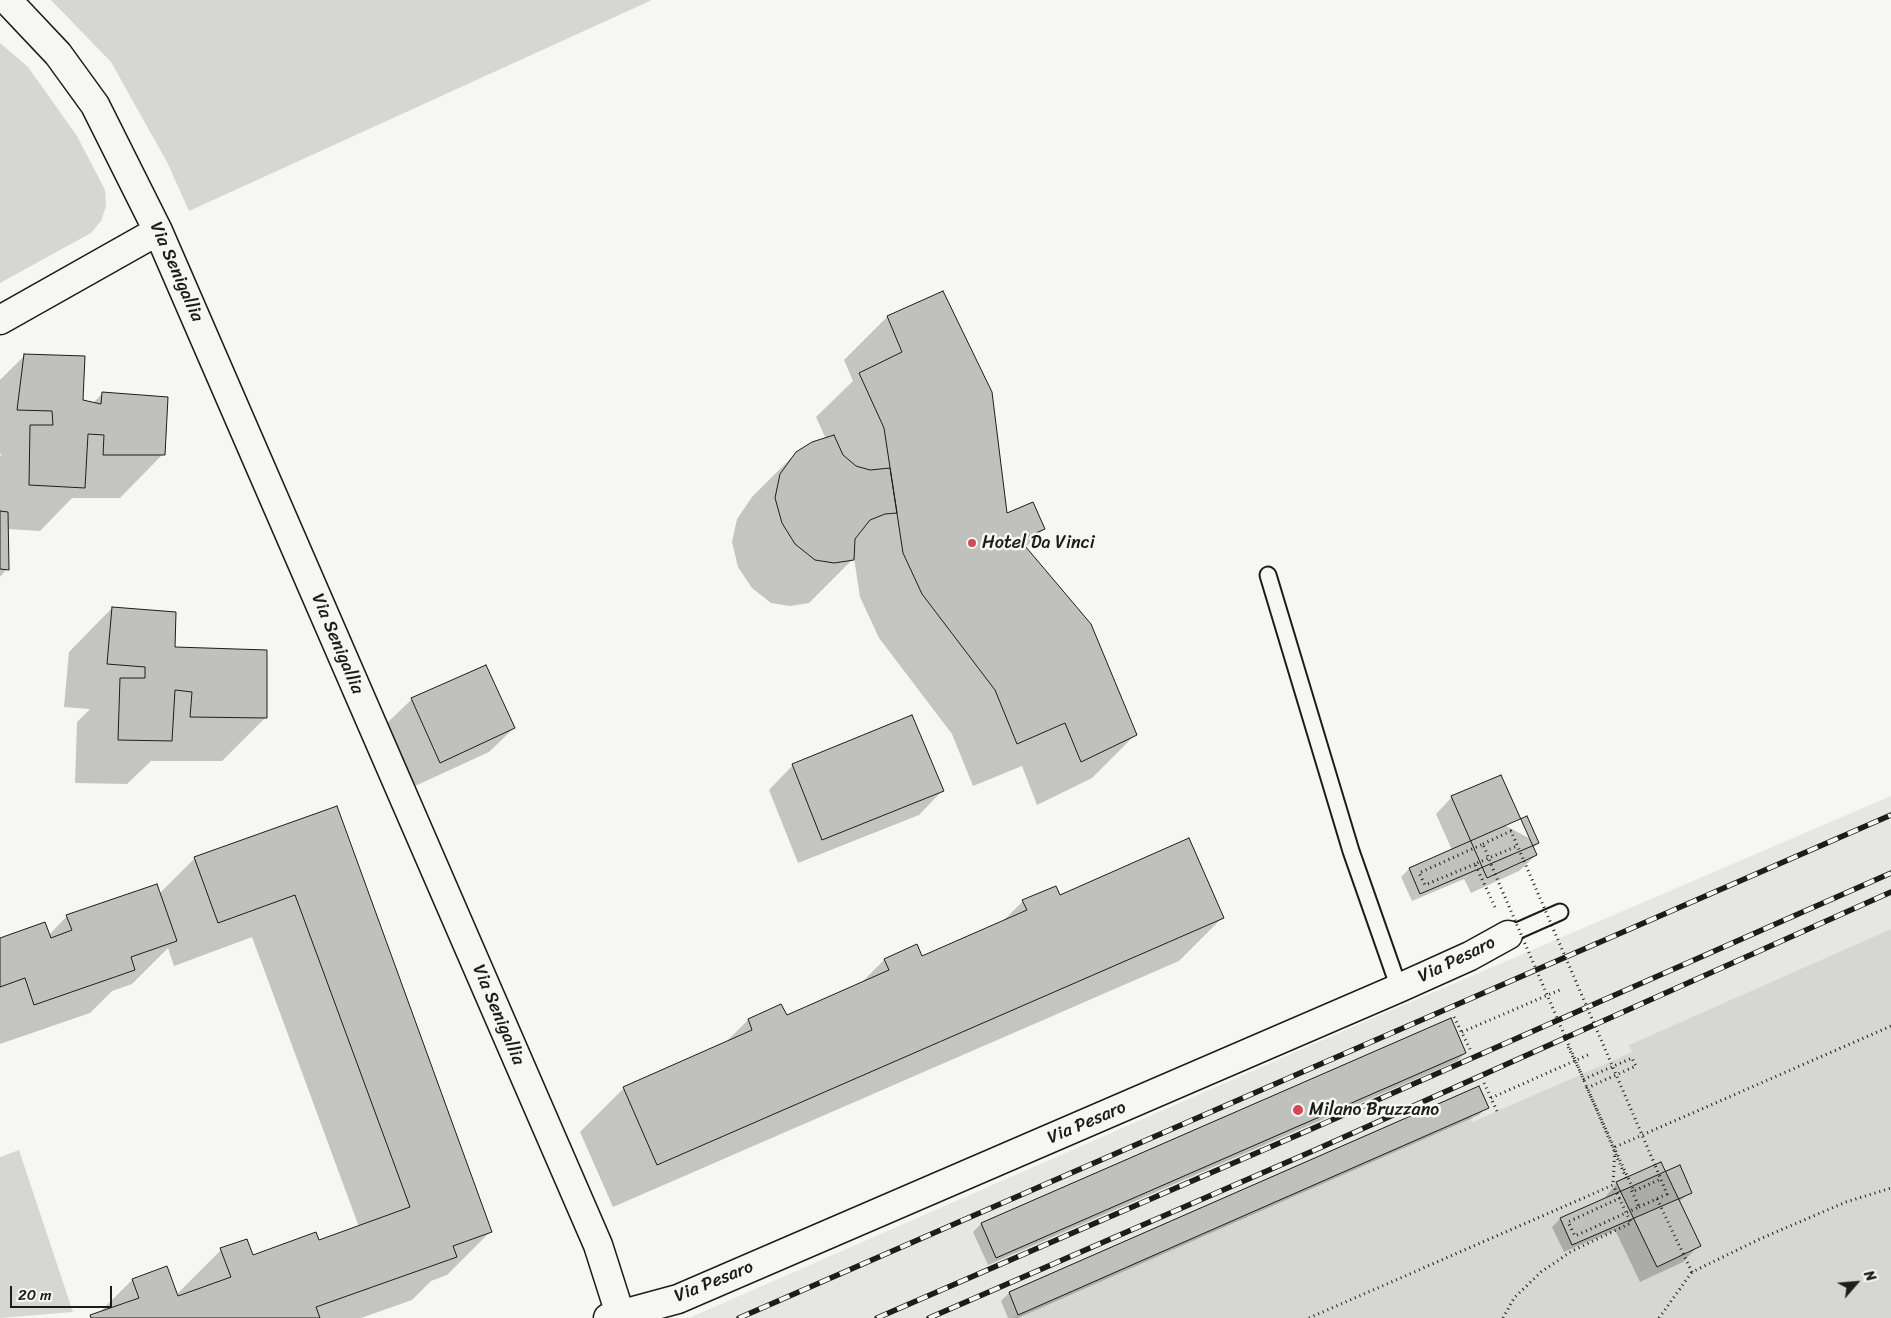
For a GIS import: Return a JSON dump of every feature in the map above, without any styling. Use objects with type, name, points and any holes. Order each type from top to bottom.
[{"type":"street","name":"Via Senigallia","points":[[7,0],[58,54],[95,105],[158,231],[598,1245],[614,1316]]},
{"type":"street","points":[[0,320],[158,231]]},
{"type":"street","name":"Via Pesaro","points":[[614,1316],[678,1299],[1399,988],[1470,956],[1508,935]]},
{"type":"lane","points":[[1268,575],[1352,851],[1399,988]]},
{"type":"lane","name":"Via Pesaro","points":[[1508,935],[1560,912]]},
{"type":"path","points":[[1517,846],[1425,885],[1420,872],[1511,831],[1667,1194],[1575,1236],[1568,1222],[1620,1198]]},
{"type":"path","points":[[1483,844],[1639,1206]]},
{"type":"path","points":[[1475,864],[1508,935]]},
{"type":"path","points":[[1462,1032],[1562,988]]},
{"type":"path","points":[[1454,1017],[1471,1051]]},
{"type":"path","points":[[1615,1147],[1891,1026]]},
{"type":"path","points":[[1568,1046],[1584,1079],[1632,1058],[1636,1066],[1587,1088],[1634,1191],[1661,1179]]},
{"type":"path","points":[[1491,1098],[1590,1054]]},
{"type":"path","points":[[1484,1083],[1496,1111]]},
{"type":"path","points":[[1503,1318],[1514,1298],[1541,1272],[1572,1251],[1631,1223],[1613,1185],[1615,1147]]},
{"type":"path","points":[[1310,1318],[1613,1185]]},
{"type":"path","points":[[1659,1318],[1692,1272],[1762,1238],[1829,1209],[1891,1188]]},
{"type":"path","points":[[1658,1198],[1692,1272]]},
{"type":"shaded area","points":[[51,0],[652,0],[189,211],[167,162],[111,62]]},
{"type":"shaded area","points":[[0,43],[28,67],[77,136],[105,190],[106,206],[101,221],[91,233],[0,283]]},
{"type":"shaded area","points":[[1891,796],[1891,929],[1630,1045],[1632,1052],[1472,1122],[1469,1116],[1010,1318],[689,1318],[1371,1019]]},
{"type":"shaded area","points":[[1891,929],[1891,1318],[1010,1318],[1470,1116],[1472,1122],[1632,1052],[1629,1045]]},
{"type":"shaded area","points":[[19,1150],[73,1312],[0,1318],[0,1157]]},
{"type":"building","points":[[943,291],[992,392],[1007,513],[1033,502],[1045,529],[1020,540],[1091,624],[1137,735],[1081,762],[1065,723],[1017,744],[995,690],[922,594],[903,553],[884,428],[859,373],[902,352],[887,316]]},
{"type":"building","points":[[24,354],[85,356],[83,400],[101,404],[102,392],[168,397],[165,455],[103,455],[104,435],[88,434],[85,488],[29,485],[30,425],[53,425],[52,411],[17,410]]},
{"type":"building","points":[[834,435],[843,455],[856,466],[870,470],[890,468],[897,513],[885,514],[870,520],[855,539],[854,560],[834,563],[815,560],[795,544],[782,523],[775,498],[780,474],[796,452],[812,442]]},
{"type":"building","points":[[0,511],[8,512],[9,570],[0,569]]},
{"type":"building","points":[[112,607],[176,612],[175,647],[267,650],[267,718],[190,717],[192,692],[175,690],[172,741],[118,740],[120,678],[145,678],[145,667],[107,664]]},
{"type":"building","points":[[486,665],[515,728],[440,763],[411,698]]},
{"type":"building","points":[[912,715],[944,791],[822,840],[792,764]]},
{"type":"building","points":[[1501,775],[1537,855],[1487,878],[1451,796]]},
{"type":"building","points":[[337,806],[492,1232],[453,1246],[457,1257],[316,1307],[320,1318],[91,1318],[90,1315],[139,1298],[132,1279],[167,1266],[178,1296],[231,1277],[220,1248],[247,1239],[253,1255],[316,1232],[319,1240],[410,1207],[295,895],[218,923],[194,857]]},
{"type":"building","points":[[1527,816],[1539,843],[1420,894],[1409,868]]},
{"type":"building","points":[[1189,838],[1224,918],[657,1165],[623,1087],[752,1030],[748,1019],[781,1004],[787,1015],[889,970],[884,959],[917,944],[922,956],[1027,910],[1022,900],[1056,886],[1060,895]]},
{"type":"building","points":[[157,884],[177,941],[131,957],[135,970],[34,1005],[25,978],[0,987],[0,938],[45,922],[51,938],[72,930],[66,915]]},
{"type":"building","points":[[1451,1018],[1466,1053],[996,1258],[981,1223]]},
{"type":"building","points":[[1479,1086],[1489,1108],[1018,1315],[1009,1292]]},
{"type":"building","points":[[1661,1162],[1701,1246],[1657,1267],[1616,1182]]},
{"type":"building","points":[[1680,1165],[1692,1193],[1572,1245],[1560,1218]]},
{"type":"railway","points":[[739,1318],[1891,815]]},
{"type":"railway","points":[[877,1318],[1307,1131],[1891,873]]},
{"type":"railway","points":[[929,1318],[1315,1150],[1891,892]]},
{"type":"place","name":"Hotel Da Vinci","points":[[972,543]]},
{"type":"place","name":"Milano Bruzzano","points":[[1298,1110]]}]
